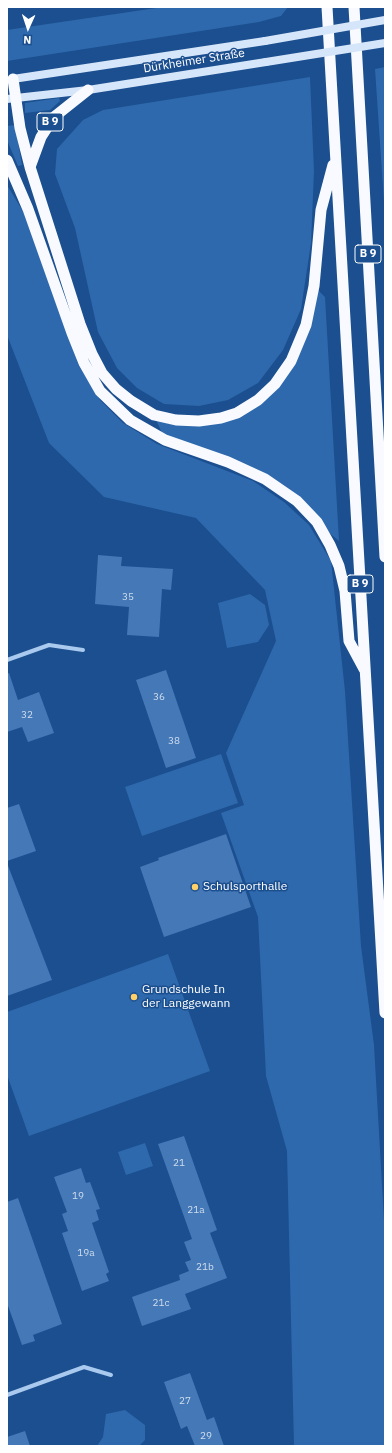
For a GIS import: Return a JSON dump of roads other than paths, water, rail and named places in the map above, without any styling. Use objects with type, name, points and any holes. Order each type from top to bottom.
[{"type":"highway","name":"B 9","points":[[327,7],[385,1013]]},
{"type":"highway","name":"B 9","points":[[354,7],[385,557]]},
{"type":"highway","name":"B 9","points":[[13,79],[11,99],[30,167],[80,324],[92,354],[102,373],[116,389],[131,401],[154,415],[176,420],[198,421],[221,418],[237,413],[258,400],[274,384],[291,361],[306,325],[314,286],[321,210],[336,155]]},
{"type":"highway","points":[[7,91],[13,79]]},
{"type":"highway","name":"B 9","points":[[30,167],[41,136],[54,117],[88,90]]},
{"type":"highway","points":[[8,165],[28,209],[84,363],[100,391],[130,420],[165,440],[228,462],[265,479],[298,501],[317,522],[330,545],[339,566],[345,591],[349,641],[366,672]]},
{"type":"main road","name":"Dürkheimer Straße","points":[[13,79],[385,20]]},
{"type":"main road","name":"Dürkheimer Straße","points":[[11,99],[88,90],[385,42]]},
{"type":"street","points":[[7,660],[49,645],[83,650]]},
{"type":"street","points":[[7,1395],[84,1367],[111,1375]]},
{"type":"place","name":"Schulsporthalle","points":[[195,887]]},
{"type":"place","name":"Grundschule In der Langgewann","points":[[134,997]]}]
